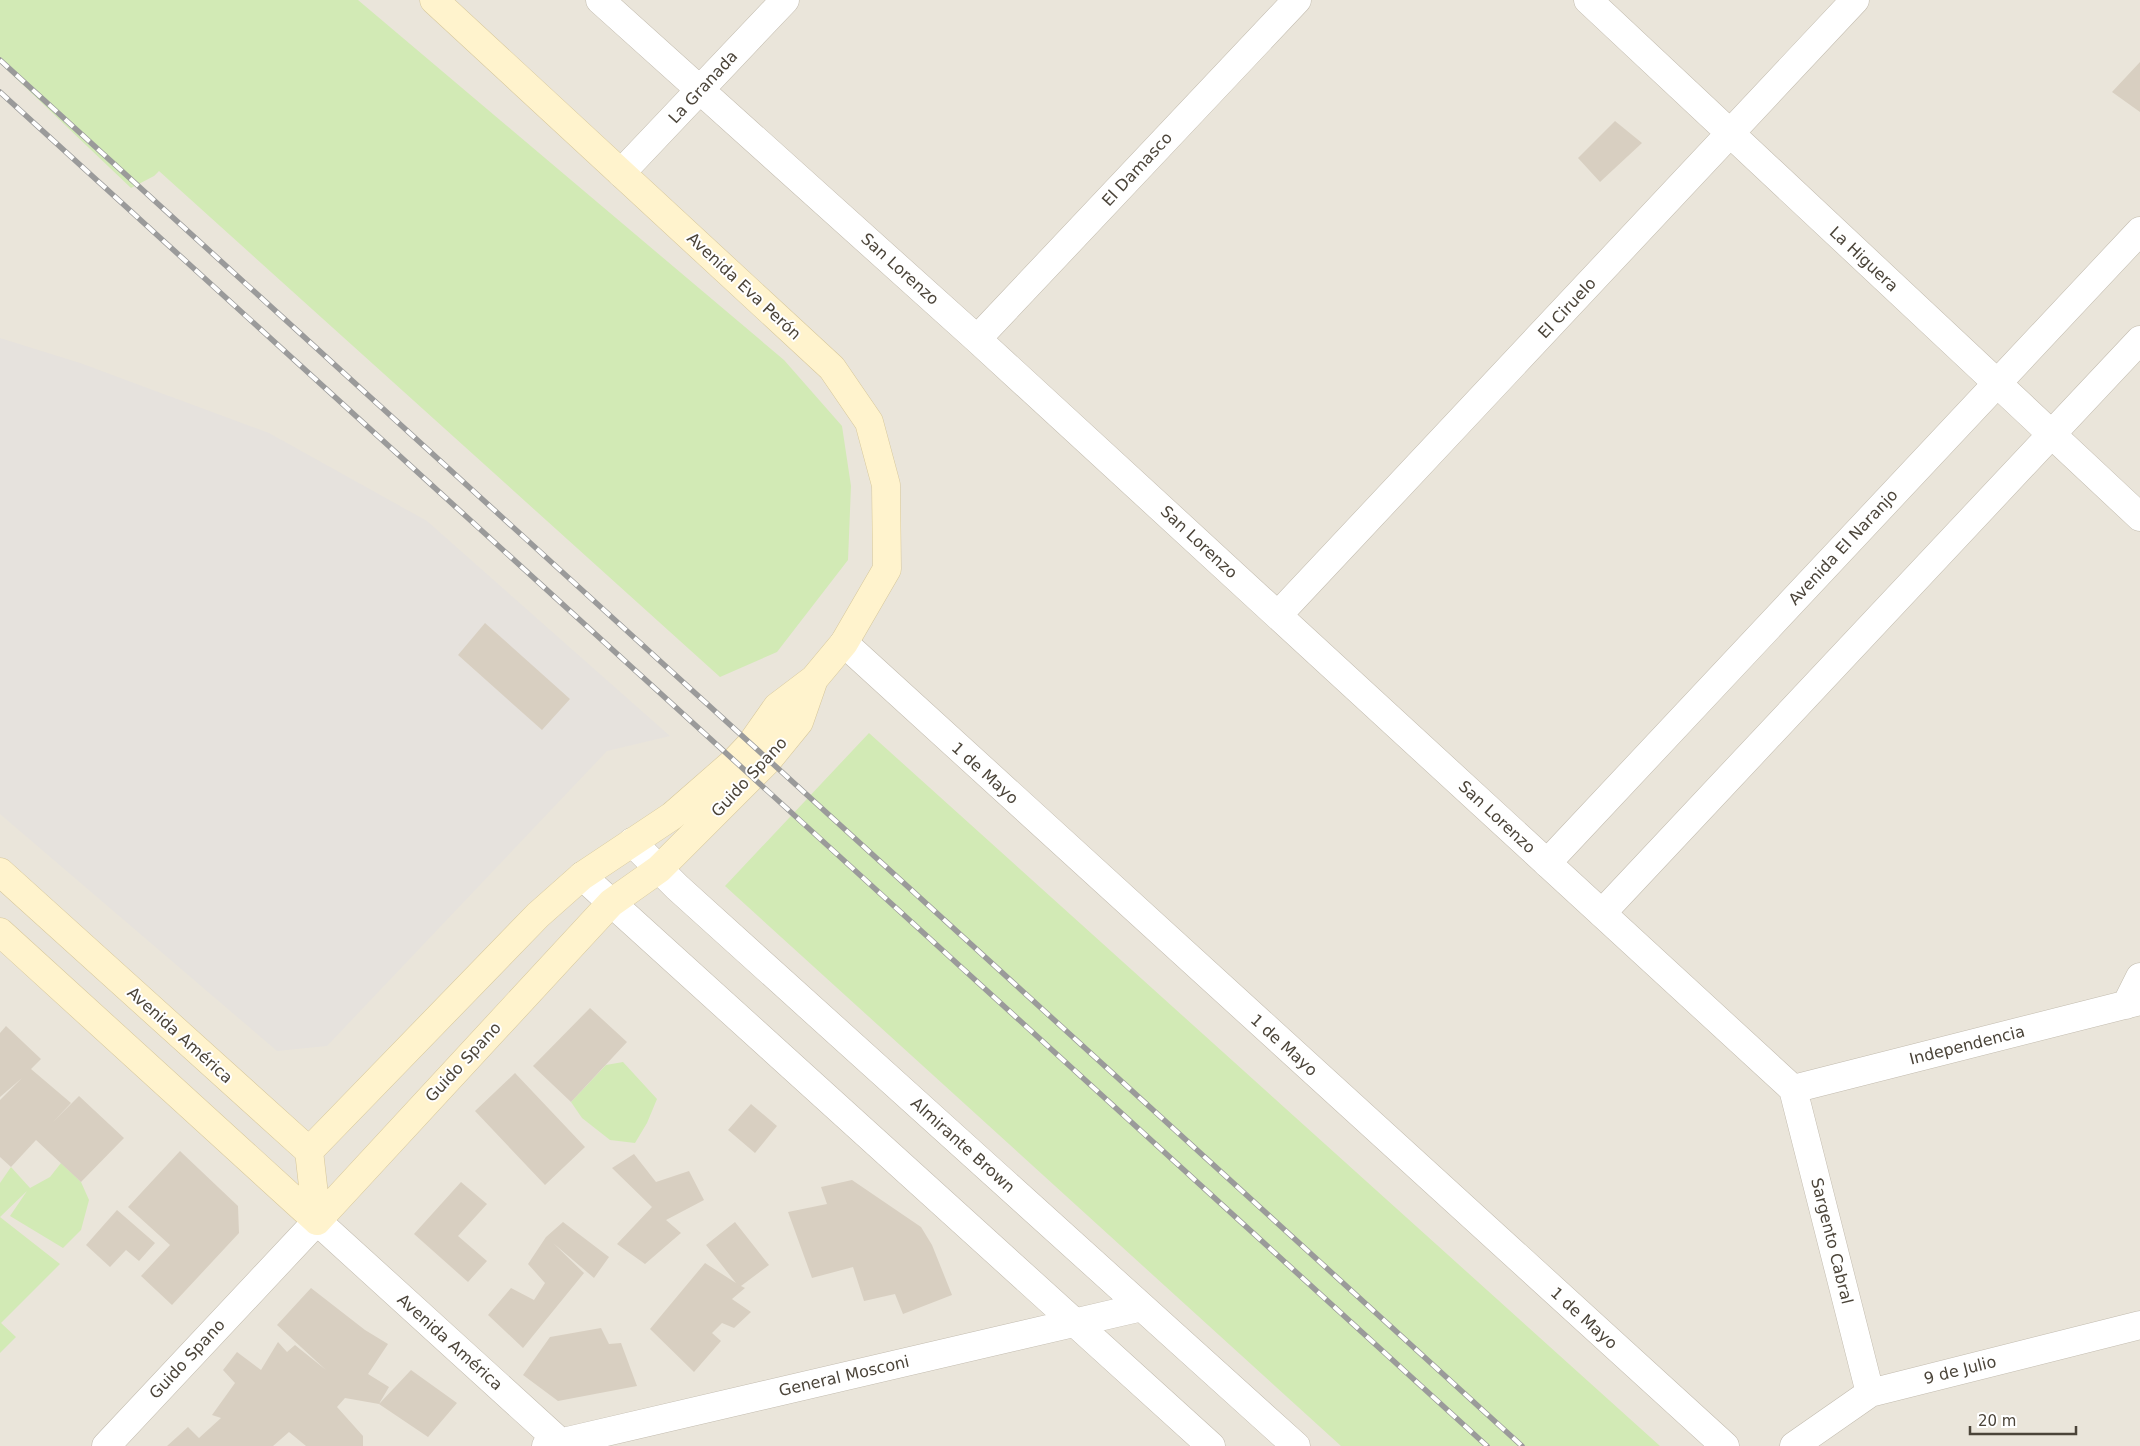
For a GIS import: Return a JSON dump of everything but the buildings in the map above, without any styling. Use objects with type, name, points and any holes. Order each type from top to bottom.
[{"type":"main road","name":"Avenida Eva Perón","points":[[434,0],[832,368],[869,422],[886,485],[887,569],[844,643]]},
{"type":"main road","name":"Guido Spano","points":[[309,1151],[538,915],[582,876],[672,816],[735,762],[751,744],[777,707],[814,679],[844,643]]},
{"type":"main road","name":"Guido Spano","points":[[317,1221],[610,903],[658,869],[768,760],[799,722],[814,679]]},
{"type":"main road","name":"Avenida América","points":[[0,872],[309,1151]]},
{"type":"main road","name":"Avenida América","points":[[0,932],[317,1221]]},
{"type":"main road","points":[[309,1151],[317,1221]]},
{"type":"street","name":"San Lorenzo","points":[[600,0],[977,339],[1793,1090]]},
{"type":"street","name":"La Granada","points":[[621,173],[785,0]]},
{"type":"street","name":"El Damasco","points":[[977,339],[1297,0]]},
{"type":"street","name":"La Higuera","points":[[1588,0],[2140,517]]},
{"type":"street","name":"El Ciruelo","points":[[1278,615],[1855,0]]},
{"type":"street","name":"Avenida El Naranjo","points":[[1547,863],[2140,231]]},
{"type":"street","points":[[1602,913],[2140,340]]},
{"type":"street","name":"1 de Mayo","points":[[844,643],[1725,1446]]},
{"type":"street","name":"Almirante Brown","points":[[632,842],[658,869],[1296,1446]]},
{"type":"street","points":[[582,876],[1212,1446]]},
{"type":"street","points":[[2133,1003],[2140,977]]},
{"type":"street","name":"Independencia","points":[[1793,1090],[2133,1003]]},
{"type":"street","name":"Sargento Cabral","points":[[1793,1090],[1870,1393]]},
{"type":"street","name":"Avenida América","points":[[317,1221],[553,1444]]},
{"type":"street","name":"Guido Spano","points":[[106,1446],[317,1221]]},
{"type":"street","name":"General Mosconi","points":[[553,1444],[1142,1307]]},
{"type":"street","name":"9 de Julio","points":[[1794,1446],[1870,1393],[2140,1326]]},
{"type":"shaded area","points":[[0,0],[2140,0],[2140,1446],[0,1446]]},
{"type":"shaded area","points":[[0,338],[80,363],[269,433],[427,521],[670,736],[607,751],[327,1046],[277,1051],[0,814]]},
{"type":"green space","points":[[0,0],[358,0],[784,360],[842,426],[851,486],[848,560],[777,652],[720,677],[159,171],[154,176],[131,188],[0,63]]},
{"type":"green space","points":[[869,733],[1660,1446],[1341,1446],[725,886]]},
{"type":"green space","points":[[623,1062],[657,1099],[647,1123],[635,1143],[610,1140],[582,1118],[571,1102],[606,1065]]},
{"type":"green space","points":[[61,1163],[81,1182],[89,1200],[81,1230],[63,1248],[10,1216],[27,1191],[0,1217],[0,1183],[11,1167],[30,1188],[50,1177]]},
{"type":"green space","points":[[0,1217],[60,1264],[1,1323],[16,1337],[0,1353]]},
{"type":"railway","points":[[0,60],[1522,1446]]},
{"type":"railway","points":[[0,92],[1487,1446]]}]
